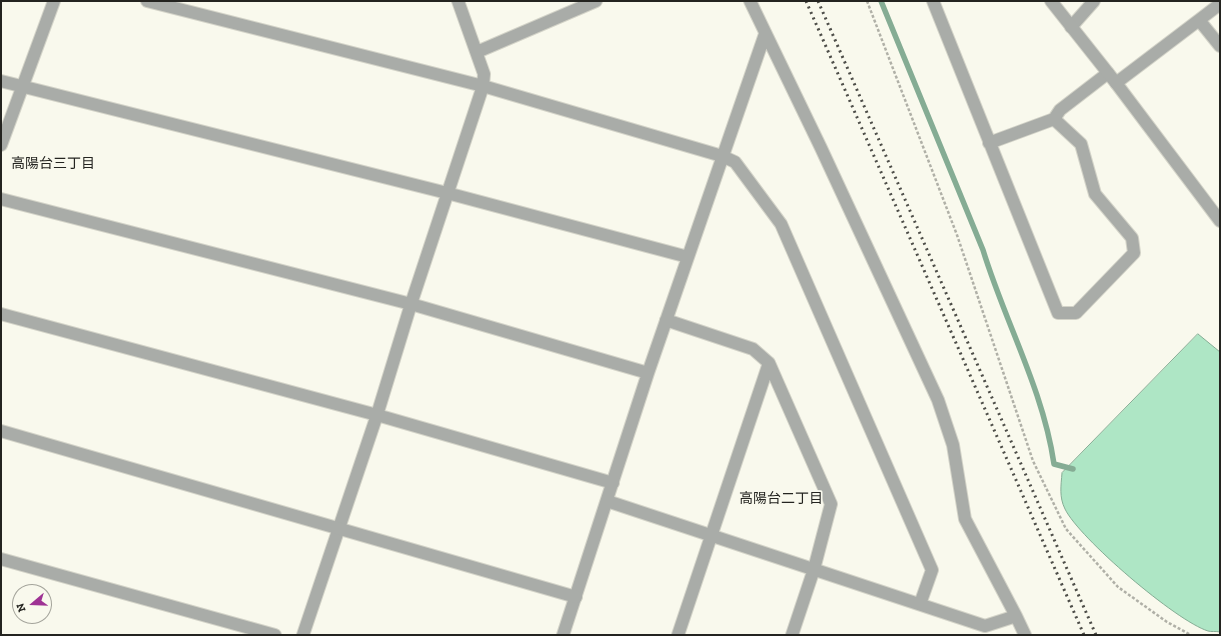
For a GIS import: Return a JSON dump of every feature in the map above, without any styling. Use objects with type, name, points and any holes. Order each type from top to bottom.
[{"type":"street","points":[[1,145],[54,1]]},
{"type":"street","points":[[147,1],[483,86],[722,156],[735,162],[781,224],[932,570],[920,604]]},
{"type":"street","points":[[303,635],[377,415],[411,304],[483,86],[484,74],[458,1]]},
{"type":"street","points":[[477,52],[596,1]]},
{"type":"street","points":[[750,1],[821,148],[938,400],[953,445],[965,519],[1025,635]]},
{"type":"street","points":[[933,1],[1058,313],[1076,313],[1134,254],[1132,238],[1095,194],[1081,144],[1054,119]]},
{"type":"street","points":[[1051,1],[1116,83],[1220,222]]},
{"type":"street","points":[[1071,27],[1094,1]]},
{"type":"street","points":[[1116,83],[1220,4]]},
{"type":"street","points":[[1199,20],[1220,46]]},
{"type":"street","points":[[563,635],[648,373],[765,34]]},
{"type":"street","points":[[989,143],[1054,119],[1060,110],[1108,73]]},
{"type":"street","points":[[1,81],[447,193],[688,257]]},
{"type":"street","points":[[1,199],[411,304],[648,373]]},
{"type":"street","points":[[1,314],[377,415],[613,483]]},
{"type":"street","points":[[666,320],[753,349],[769,363],[831,504],[814,569],[792,635]]},
{"type":"street","points":[[678,635],[769,363]]},
{"type":"street","points":[[1,431],[576,597]]},
{"type":"street","points":[[607,501],[986,626],[1016,616]]},
{"type":"street","points":[[1,559],[275,635]]},
{"type":"path","points":[[867,1],[957,235],[1033,461],[1066,529],[1118,587],[1167,622],[1191,635]]},
{"type":"shaded area","points":[[1198,334],[1220,352],[1220,632],[1208,631],[1193,624],[1152,596],[1108,558],[1089,539],[1065,509],[1061,496],[1062,473]]},
{"type":"waterway","points":[[881,1],[983,250],[1033,382],[1049,436],[1054,464],[1073,469]]},
{"type":"railway","points":[[806,1],[1084,635]]},
{"type":"railway","points":[[818,1],[1096,635]]},
{"type":"district","name":"高陽台三丁目","points":[[53,164]]},
{"type":"district","name":"高陽台二丁目","points":[[781,499]]}]
